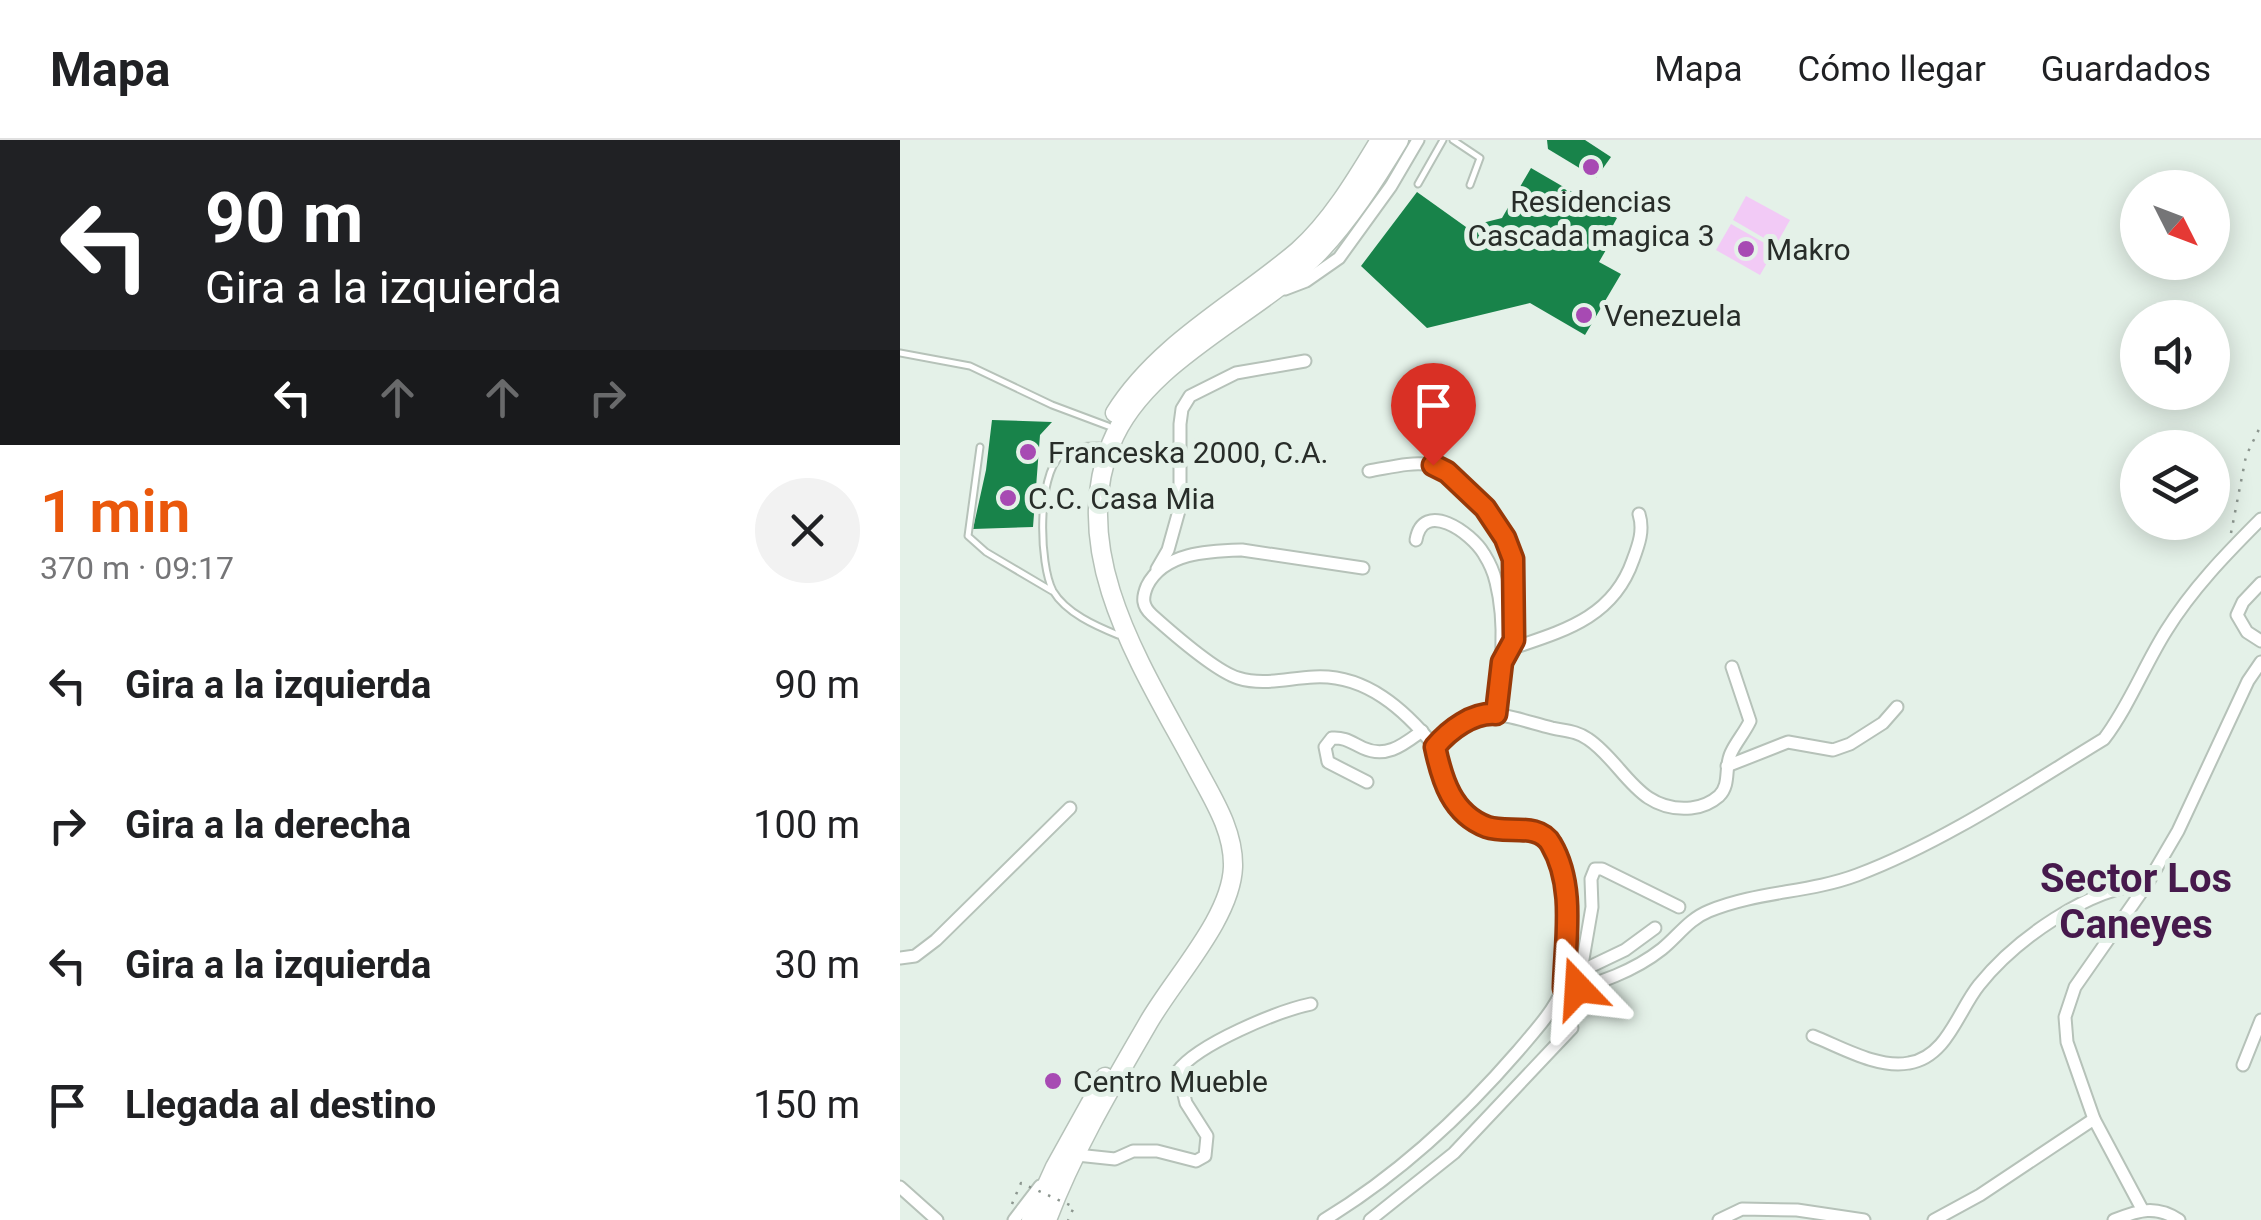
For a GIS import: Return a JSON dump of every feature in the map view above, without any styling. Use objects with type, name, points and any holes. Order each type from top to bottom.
[{"type":"main road","points":[[1031,1220],[1055,1167],[1139,1017],[1208,914],[1222,866],[1213,821],[1128,662],[1096,579],[1087,532],[1089,482],[1098,446],[1150,366],[1301,248],[1333,210],[1380,140]]},
{"type":"main road","points":[[1047,1220],[1148,1023],[1218,916],[1233,868],[1222,818],[1137,656],[1106,577],[1098,526],[1100,483],[1112,440],[1136,403],[1161,376],[1314,257],[1348,217],[1399,140]]},
{"type":"street","points":[[1262,298],[1306,281],[1339,258],[1391,186],[1418,140]]},
{"type":"street","points":[[1306,361],[1236,373],[1190,396],[1182,409],[1180,424],[1178,518],[1168,550],[1143,597],[1144,608],[1224,672],[1266,683],[1319,676],[1346,680],[1372,690],[1399,707],[1435,747],[1447,788],[1466,814],[1488,828],[1542,834],[1551,842],[1568,900],[1571,988]]},
{"type":"street","points":[[1369,471],[1433,465],[1447,472],[1485,508],[1505,538],[1513,559],[1514,640],[1502,662]]},
{"type":"street","points":[[1510,649],[1594,616],[1629,572],[1643,526],[1639,514]]},
{"type":"street","points":[[1416,540],[1424,522],[1435,518],[1455,527],[1482,550],[1495,577],[1502,610],[1496,714]]},
{"type":"street","points":[[1571,988],[1660,951],[1694,918],[1709,911],[1857,875],[1920,846],[2104,739],[2116,724],[2166,630],[2195,589],[2261,518]]},
{"type":"street","points":[[1155,573],[1180,557],[1242,550],[1363,568]]},
{"type":"street","points":[[2261,583],[2237,615],[2248,632],[2261,641]]},
{"type":"street","points":[[2142,1209],[2094,1120],[2066,1042],[2065,1017],[2075,987],[2147,884],[2178,831],[2248,681],[2261,662]]},
{"type":"street","points":[[1435,747],[1467,720],[1484,713],[1576,732],[1605,752],[1616,770],[1659,804],[1675,809],[1698,807],[1716,799],[1725,788],[1730,754],[1750,720],[1732,667]]},
{"type":"street","points":[[1727,766],[1788,742],[1833,750],[1883,723],[1896,707]]},
{"type":"street","points":[[1368,782],[1328,762],[1325,746],[1332,738],[1341,737],[1368,750],[1386,752],[1402,748],[1422,731]]},
{"type":"street","points":[[900,958],[915,956],[936,940],[1070,808]]},
{"type":"street","points":[[1324,1220],[1442,1132],[1484,1090],[1571,988],[1588,937],[1595,869],[1679,907]]},
{"type":"street","points":[[1813,1036],[1874,1060],[1906,1064],[1925,1058],[1937,1048],[1978,986],[2053,921],[2103,892],[2147,884]]},
{"type":"street","points":[[1579,972],[1625,950],[1655,928]]},
{"type":"street","points":[[1078,1155],[1115,1159],[1133,1151],[1157,1151],[1196,1161],[1204,1156],[1207,1136],[1186,1103],[1178,1071],[1193,1054],[1278,1014],[1311,1004]]},
{"type":"street","points":[[2243,1066],[2261,1020]]},
{"type":"street","points":[[1370,1220],[1454,1153],[1572,1028]]},
{"type":"street","points":[[1934,1220],[1980,1195],[2094,1120]]},
{"type":"street","points":[[1014,1220],[1055,1167]]},
{"type":"street","points":[[900,1187],[937,1220]]},
{"type":"street","points":[[1719,1220],[1742,1209],[1756,1209],[1798,1210],[1864,1220]]},
{"type":"street","points":[[2114,1220],[2142,1209],[2180,1220]]},
{"type":"lane","points":[[1418,184],[1443,140]]},
{"type":"lane","points":[[1453,140],[1480,158],[1470,185]]},
{"type":"lane","points":[[900,353],[970,366],[1052,405],[1108,426]]},
{"type":"lane","points":[[1054,593],[1043,548],[1044,513],[1054,464],[1064,452],[1098,446]]},
{"type":"lane","points":[[980,447],[968,536],[986,552],[1054,593],[1091,624],[1118,634]]},
{"type":"path","points":[[2237,543],[2231,533],[2239,483],[2250,441],[2261,426]]},
{"type":"path","points":[[1012,1204],[1021,1183],[1074,1207],[1068,1220]]},
{"type":"shaded area","name":"Makro","points":[[1746,196],[1790,220],[1776,245],[1733,220]]},
{"type":"shaded area","name":"Makro","points":[[1731,224],[1775,249],[1760,275],[1716,250]]},
{"type":"building","name":"Residencias Cascada magica 3","points":[[1547,140],[1585,140],[1611,157],[1596,178],[1548,149]]},
{"type":"building","points":[[1531,168],[1617,218],[1599,262],[1621,274],[1585,335],[1530,303],[1427,328],[1361,266],[1417,192],[1466,227],[1502,218]]},
{"type":"building","name":"C.C. Casa Mia","points":[[992,420],[1052,422],[1040,435],[1033,527],[973,529]]},
{"type":"place","name":"Residencias Cascada magica 3","points":[[1591,167]]},
{"type":"place","name":"Makro","points":[[1746,249]]},
{"type":"place","name":"Venezuela","points":[[1584,315]]},
{"type":"place","name":"Franceska 2000, C.A.","points":[[1028,452]]},
{"type":"place","name":"C.C. Casa Mia","points":[[1008,498]]},
{"type":"place","name":"Centro Mueble","points":[[1053,1081]]},
{"type":"district","name":"Sector Los Caneyes","points":[[2136,901]]},
{"type":"route","points":[[1433,465],[1466,487],[1495,521],[1513,559],[1516,603],[1514,640],[1502,662],[1496,714],[1484,713],[1467,720],[1444,736],[1435,747],[1441,772],[1454,803],[1488,828],[1542,834],[1551,842],[1568,900],[1564,988],[1578,988]]}]
